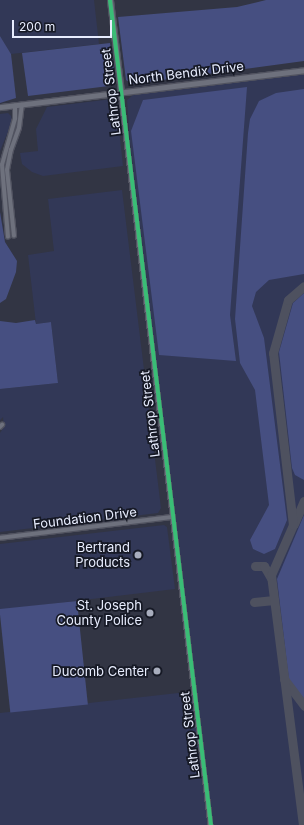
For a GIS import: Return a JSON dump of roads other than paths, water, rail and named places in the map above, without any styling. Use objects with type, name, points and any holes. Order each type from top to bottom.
[{"type":"street","name":"Lathrop Street","points":[[110,0],[210,825]]},
{"type":"street","name":"North Bendix Drive","points":[[0,108],[304,70]]},
{"type":"street","points":[[14,236],[7,170],[10,150],[20,124],[22,105]]},
{"type":"street","points":[[8,237],[2,165],[15,119],[15,106]]},
{"type":"street","name":"Foundation Drive","points":[[0,538],[172,517]]},
{"type":"place","name":"Bertrand Products","points":[[138,555]]},
{"type":"place","name":"St. Joseph County Police","points":[[150,613]]},
{"type":"place","name":"Ducomb Center","points":[[157,671]]}]
